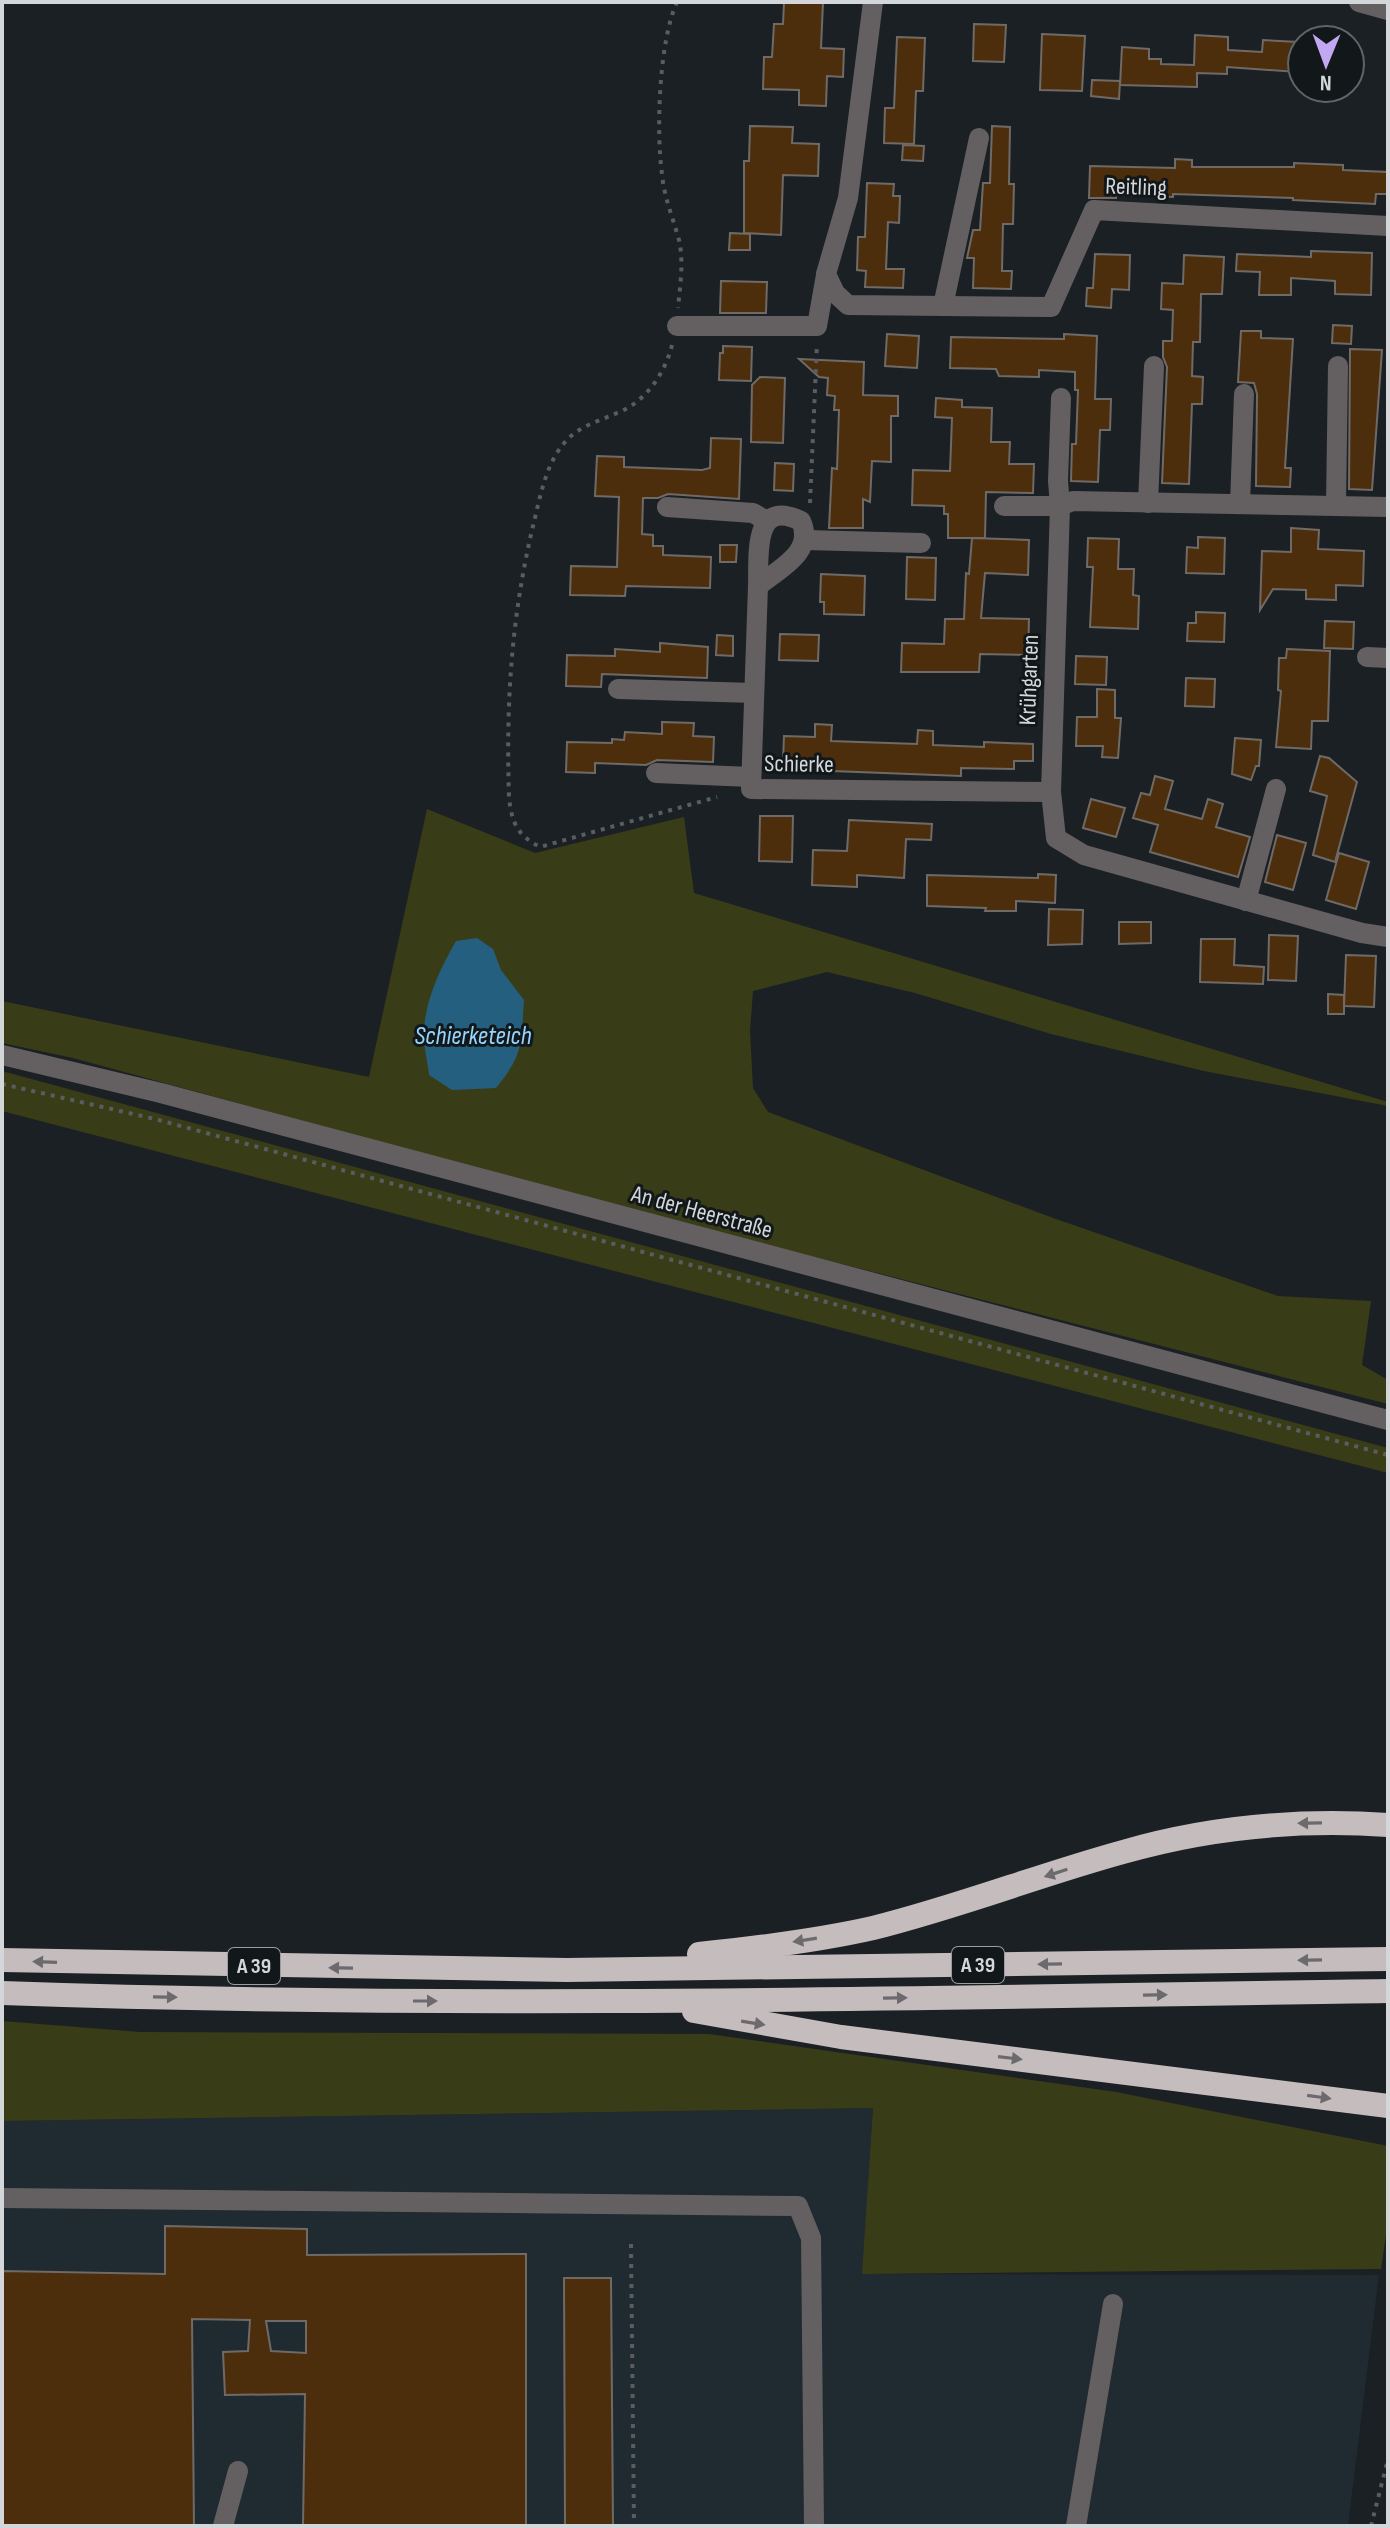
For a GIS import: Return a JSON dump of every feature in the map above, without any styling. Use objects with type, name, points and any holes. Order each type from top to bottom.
[{"type":"highway","points":[[567,1970],[805,1941],[872,1928],[956,1905],[1125,1851],[1210,1833],[1285,1824],[1388,1825]]},
{"type":"highway","name":"A 39","points":[[2,1960],[567,1970],[1388,1959]]},
{"type":"highway","name":"A 39","points":[[2,1993],[402,2001],[649,2001],[1388,1991]]},
{"type":"highway","points":[[649,2001],[744,2022],[841,2037],[1388,2106]]},
{"type":"street","points":[[677,326],[817,326],[826,274],[848,198],[873,2]]},
{"type":"street","points":[[1359,2],[1388,10]]},
{"type":"street","points":[[943,306],[979,138]]},
{"type":"street","name":"Reitling","points":[[826,274],[835,293],[848,305],[1051,307],[1094,210],[1388,226]]},
{"type":"street","points":[[1148,503],[1154,366]]},
{"type":"street","points":[[1336,506],[1338,366]]},
{"type":"street","points":[[1240,504],[1244,394]]},
{"type":"street","name":"Krühgarten","points":[[1061,398],[1051,792],[1056,838],[1084,855],[1362,933],[1388,937]]},
{"type":"street","points":[[1004,506],[1060,506],[1073,501],[1388,507]]},
{"type":"street","points":[[667,507],[753,513],[767,521],[778,515],[791,516],[803,530],[921,543]]},
{"type":"street","name":"Schierke","points":[[767,521],[760,533],[751,783],[1051,792]]},
{"type":"street","points":[[758,586],[800,552],[803,530]]},
{"type":"street","points":[[1367,657],[1388,658]]},
{"type":"street","points":[[618,689],[754,693]]},
{"type":"street","points":[[656,773],[751,783]]},
{"type":"street","points":[[1246,901],[1276,789]]},
{"type":"street","name":"An der Heerstraße","points":[[2,1055],[161,1093],[1388,1420]]},
{"type":"street","points":[[2,2198],[798,2206],[811,2238],[814,2526]]},
{"type":"street","points":[[1076,2526],[1113,2304]]},
{"type":"street","points":[[223,2526],[238,2471]]},
{"type":"path","points":[[677,2],[665,47],[660,154],[666,199],[679,243],[681,270],[677,326],[668,358],[639,401],[581,429],[566,441],[545,478],[526,558],[510,658],[510,811],[523,838],[540,847],[751,783]]},
{"type":"path","points":[[803,530],[810,504],[817,326]]},
{"type":"path","points":[[2,1084],[170,1123],[1388,1455]]},
{"type":"path","points":[[631,2244],[634,2526]]},
{"type":"path","points":[[1371,2526],[1388,2459]]},
{"type":"shaded area","points":[[873,2108],[863,2274],[1379,2275],[1348,2526],[2,2526],[2,2121]]},
{"type":"green space","points":[[427,809],[535,853],[684,817],[694,893],[1388,1102],[1388,1106],[1204,1071],[1051,1034],[915,993],[827,972],[753,991],[750,1031],[753,1088],[768,1112],[1056,1219],[1278,1296],[1371,1301],[1362,1365],[1388,1380],[1388,1404],[589,1199],[73,1058],[2,1043],[2,1001],[369,1077]]},
{"type":"green space","points":[[2,1071],[1388,1448],[1388,1473],[2,1111]]},
{"type":"green space","points":[[2,2021],[140,2032],[709,2034],[1116,2092],[1388,2146],[1388,2221],[1381,2269],[862,2274],[873,2108],[2,2121]]},
{"type":"water","name":"Schierketeich","points":[[477,938],[493,949],[501,970],[524,1000],[521,1038],[512,1066],[496,1088],[452,1090],[429,1075],[424,1042],[426,1012],[439,975],[456,941]]},
{"type":"building","points":[[784,2],[823,2],[821,48],[844,49],[843,77],[827,76],[826,106],[799,105],[799,90],[763,89],[764,57],[772,57],[774,24],[783,24]]},
{"type":"building","points":[[974,24],[1006,25],[1004,62],[973,61]]},
{"type":"building","points":[[1042,34],[1085,36],[1082,91],[1040,90]]},
{"type":"building","points":[[1195,35],[1228,37],[1228,50],[1262,52],[1263,40],[1286,41],[1286,71],[1227,67],[1227,74],[1197,73],[1197,87],[1120,85],[1122,47],[1149,49],[1149,59],[1161,59],[1161,64],[1194,65]]},
{"type":"building","points":[[897,37],[925,38],[923,91],[916,91],[914,144],[884,143],[885,108],[894,108]]},
{"type":"building","points":[[1092,80],[1120,81],[1119,99],[1091,96]]},
{"type":"building","points":[[750,126],[793,127],[792,143],[819,144],[818,176],[783,175],[781,235],[744,233],[744,161],[749,161]]},
{"type":"building","points":[[992,126],[1010,127],[1009,184],[1014,184],[1013,224],[1003,224],[1002,271],[1012,271],[1011,289],[973,288],[974,258],[967,258],[973,230],[980,230],[983,183],[990,183]]},
{"type":"building","points":[[903,145],[924,146],[923,161],[902,160]]},
{"type":"building","points":[[1175,159],[1192,160],[1192,167],[1294,167],[1294,163],[1343,165],[1343,170],[1388,172],[1388,194],[1376,194],[1375,204],[1173,194],[1173,197],[1116,195],[1116,198],[1089,198],[1090,166],[1175,168]]},
{"type":"building","points":[[867,183],[894,184],[893,196],[900,196],[899,223],[888,222],[886,269],[904,269],[903,288],[865,287],[866,271],[857,270],[858,237],[865,237]]},
{"type":"building","points":[[730,233],[750,234],[750,250],[729,250]]},
{"type":"building","points":[[1311,251],[1372,253],[1371,295],[1335,294],[1335,281],[1291,278],[1291,295],[1259,295],[1260,272],[1236,271],[1237,254],[1311,257]]},
{"type":"building","points":[[1095,254],[1130,255],[1129,290],[1112,289],[1111,308],[1086,306],[1087,288],[1093,288]]},
{"type":"building","points":[[1184,255],[1224,257],[1222,294],[1201,294],[1200,342],[1193,342],[1192,376],[1203,377],[1202,404],[1192,404],[1189,484],[1162,483],[1167,367],[1163,357],[1163,341],[1172,341],[1173,310],[1161,309],[1162,283],[1183,284]]},
{"type":"building","points":[[721,281],[767,282],[766,313],[720,313]]},
{"type":"building","points":[[1333,325],[1352,326],[1351,344],[1332,343]]},
{"type":"building","points":[[1241,331],[1261,331],[1261,338],[1293,339],[1285,468],[1291,468],[1290,487],[1256,486],[1257,394],[1254,383],[1238,382]]},
{"type":"building","points":[[887,334],[919,336],[917,368],[885,366]]},
{"type":"building","points":[[1064,334],[1097,336],[1095,399],[1111,399],[1110,430],[1100,430],[1098,482],[1071,481],[1078,390],[1075,390],[1075,372],[1039,370],[1039,377],[999,376],[996,369],[950,368],[951,337],[1064,339]]},
{"type":"building","points":[[723,346],[752,347],[751,381],[719,380]]},
{"type":"building","points":[[1350,349],[1382,350],[1372,490],[1349,489]]},
{"type":"building","points":[[799,359],[864,362],[863,395],[898,396],[898,416],[891,416],[891,462],[872,461],[870,502],[863,499],[863,528],[829,528],[832,468],[837,469],[839,410],[834,410],[835,396],[827,395],[828,378],[819,377]]},
{"type":"building","points":[[760,377],[785,378],[783,443],[751,442],[752,385]]},
{"type":"building","points":[[936,398],[962,400],[962,407],[992,408],[991,442],[1010,442],[1009,464],[1034,464],[1033,493],[986,492],[985,538],[948,538],[948,514],[944,514],[944,506],[912,505],[913,470],[950,471],[952,418],[935,417]]},
{"type":"building","points":[[711,438],[741,439],[739,499],[668,494],[643,498],[642,534],[653,535],[653,546],[663,546],[663,555],[711,557],[710,588],[626,586],[625,596],[570,595],[571,566],[617,567],[619,497],[595,496],[597,456],[624,457],[624,467],[702,470],[710,468]]},
{"type":"building","points":[[775,463],[794,464],[793,491],[774,490]]},
{"type":"building","points":[[1291,528],[1319,530],[1318,549],[1364,551],[1363,586],[1336,585],[1336,600],[1306,599],[1306,590],[1273,589],[1260,610],[1262,551],[1291,552]]},
{"type":"building","points":[[1198,537],[1225,538],[1224,574],[1186,573],[1187,547],[1198,548]]},
{"type":"building","points":[[972,538],[1029,540],[1028,575],[985,573],[981,618],[1029,619],[1028,655],[980,654],[979,672],[901,672],[902,643],[944,644],[945,619],[964,619],[966,573],[969,574]]},
{"type":"building","points":[[1088,538],[1119,539],[1118,569],[1134,569],[1133,595],[1139,596],[1138,629],[1090,627],[1093,567],[1087,567]]},
{"type":"building","points":[[720,545],[737,545],[736,562],[720,562]]},
{"type":"building","points":[[907,557],[936,558],[935,600],[906,599]]},
{"type":"building","points":[[821,574],[865,576],[864,615],[824,614],[824,602],[820,602]]},
{"type":"building","points":[[1196,612],[1225,613],[1224,642],[1187,641],[1188,623],[1196,623]]},
{"type":"building","points":[[1325,621],[1354,622],[1353,649],[1324,648]]},
{"type":"building","points":[[780,634],[819,635],[818,661],[779,660]]},
{"type":"building","points":[[717,635],[733,636],[733,656],[716,655]]},
{"type":"building","points":[[660,643],[708,647],[707,678],[602,674],[601,687],[566,686],[567,655],[615,656],[615,649],[660,652]]},
{"type":"building","points":[[1287,649],[1330,651],[1328,721],[1312,721],[1311,749],[1276,747],[1281,691],[1278,690],[1279,658],[1286,658]]},
{"type":"building","points":[[1076,656],[1107,657],[1106,685],[1075,684]]},
{"type":"building","points":[[1186,678],[1215,679],[1214,707],[1185,706]]},
{"type":"building","points":[[1097,689],[1115,690],[1115,718],[1121,718],[1118,758],[1102,757],[1103,746],[1076,746],[1077,717],[1097,717]]},
{"type":"building","points":[[662,722],[694,723],[693,736],[714,737],[713,762],[657,760],[646,765],[595,763],[595,773],[566,772],[567,742],[612,743],[612,739],[624,740],[625,732],[662,734]]},
{"type":"building","points":[[815,724],[832,725],[831,741],[917,744],[918,730],[933,731],[933,745],[984,747],[984,742],[1033,744],[1033,761],[1014,761],[1014,769],[961,768],[961,776],[832,771],[832,763],[783,761],[784,736],[815,737]]},
{"type":"building","points":[[1235,738],[1261,740],[1259,766],[1256,766],[1251,780],[1232,774]]},
{"type":"building","points":[[1320,756],[1329,758],[1357,782],[1335,862],[1313,855],[1327,796],[1310,791]]},
{"type":"building","points":[[1155,776],[1173,781],[1165,809],[1202,819],[1208,799],[1223,804],[1216,827],[1250,837],[1238,877],[1150,852],[1158,825],[1133,818],[1141,793],[1150,795]]},
{"type":"building","points":[[1091,799],[1125,808],[1116,837],[1083,828]]},
{"type":"building","points":[[760,816],[793,816],[792,862],[759,861]]},
{"type":"building","points":[[849,820],[932,824],[931,840],[906,839],[904,878],[857,875],[857,887],[812,885],[813,850],[847,851]]},
{"type":"building","points":[[1277,835],[1306,843],[1293,890],[1265,882]]},
{"type":"building","points":[[1339,853],[1369,862],[1356,909],[1326,900]]},
{"type":"building","points":[[1038,874],[1056,875],[1055,903],[1016,901],[1016,911],[927,906],[927,875],[1038,878]]},
{"type":"building","points":[[1049,909],[1083,910],[1082,944],[1048,945]]},
{"type":"building","points":[[1119,922],[1151,922],[1151,943],[1119,944]]},
{"type":"building","points":[[1269,935],[1298,936],[1296,981],[1268,980]]},
{"type":"building","points":[[1201,939],[1235,939],[1234,965],[1264,967],[1263,984],[1200,982]]},
{"type":"building","points":[[1346,955],[1376,956],[1374,1007],[1344,1006]]},
{"type":"building","points":[[1328,994],[1344,995],[1344,1014],[1328,1014]]},
{"type":"building","points":[[165,2226],[307,2229],[307,2255],[526,2254],[526,2526],[303,2526],[305,2394],[225,2395],[223,2352],[248,2351],[250,2320],[192,2319],[194,2526],[2,2526],[2,2271],[165,2274]],"holes":[[[266,2321],[306,2321],[306,2353],[271,2351]]]},
{"type":"building","points":[[564,2278],[611,2278],[613,2526],[565,2526]]}]
